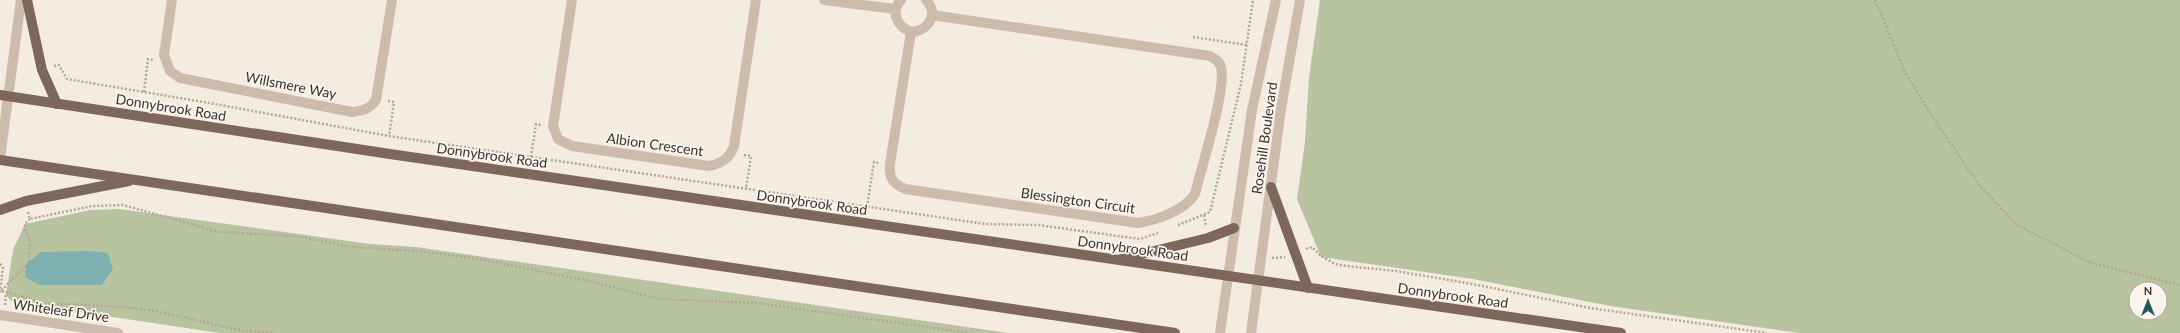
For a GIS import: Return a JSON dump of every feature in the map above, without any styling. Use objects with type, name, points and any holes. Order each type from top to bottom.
[{"type":"main road","points":[[27,0],[42,70],[57,104]]},
{"type":"main road","name":"Donnybrook Road","points":[[4,96],[1621,333]]},
{"type":"main road","points":[[0,159],[545,242],[1172,333]]},
{"type":"main road","points":[[0,210],[26,201],[136,179]]},
{"type":"main road","points":[[1271,187],[1308,288]]},
{"type":"main road","points":[[1115,260],[1208,238],[1234,228]]},
{"type":"street","points":[[0,159],[4,96],[21,0]]},
{"type":"street","points":[[165,61],[165,46],[172,0]]},
{"type":"street","points":[[376,100],[392,0]]},
{"type":"street","points":[[553,126],[572,0]]},
{"type":"street","points":[[732,153],[756,0]]},
{"type":"street","points":[[824,0],[895,9]]},
{"type":"street","points":[[901,0],[895,9],[896,20],[900,26],[911,32],[923,29],[928,25],[932,15],[932,8],[926,0]]},
{"type":"street","name":"Rosehill Boulevard","points":[[1220,333],[1252,110],[1276,0]]},
{"type":"street","name":"Rosehill Boulevard","points":[[1251,333],[1281,109],[1300,0]]},
{"type":"street","name":"Blessington Circuit","points":[[911,32],[889,174],[892,181],[905,189],[1138,223],[1152,220],[1184,206],[1195,194],[1221,89],[1222,68],[1216,60],[1210,56],[932,15]]},
{"type":"street","name":"Willsmere Way","points":[[165,61],[170,71],[180,78],[352,112],[362,111],[370,107],[376,100]]},
{"type":"street","name":"Albion Crescent","points":[[553,126],[556,135],[566,144],[602,150],[709,166],[722,162],[732,153]]},
{"type":"street","name":"Whiteleaf Drive","points":[[0,315],[118,333]]},
{"type":"path","points":[[1875,0],[1906,74],[1934,119],[1979,185],[2017,225],[2092,263],[2180,285]]},
{"type":"path","points":[[1193,37],[1247,45]]},
{"type":"path","points":[[144,92],[148,59],[165,61]]},
{"type":"path","points":[[376,100],[394,102],[389,136]]},
{"type":"path","points":[[531,157],[536,124],[553,126]]},
{"type":"path","points":[[732,153],[751,156],[746,189]]},
{"type":"path","points":[[867,207],[874,162],[890,164]]},
{"type":"path","points":[[26,201],[30,219]]},
{"type":"path","points":[[1,292],[29,262],[30,239],[25,231],[25,224],[30,219],[92,206],[123,205],[219,232],[295,236],[351,247],[416,251],[479,259],[589,280],[659,299],[756,303],[969,333]]},
{"type":"path","points":[[1204,215],[1208,238]]},
{"type":"path","points":[[1262,257],[1281,258],[1312,247],[1321,256],[1341,265],[1396,271],[1463,282],[1590,308],[1767,333]]},
{"type":"path","points":[[0,264],[3,267],[1,292]]},
{"type":"path","points":[[1,292],[46,304],[126,307],[156,311],[239,330],[275,333]]},
{"type":"green space","points":[[1320,0],[2180,0],[2180,333],[1799,333],[1610,306],[1473,279],[1321,257],[1297,199],[1305,142],[1309,77]]},
{"type":"green space","points":[[119,209],[370,244],[416,247],[1008,333],[220,333],[12,302],[6,295],[13,250],[25,224],[90,210]]},
{"type":"water","points":[[87,251],[108,253],[113,269],[102,285],[39,285],[25,277],[26,264],[41,252]]}]
